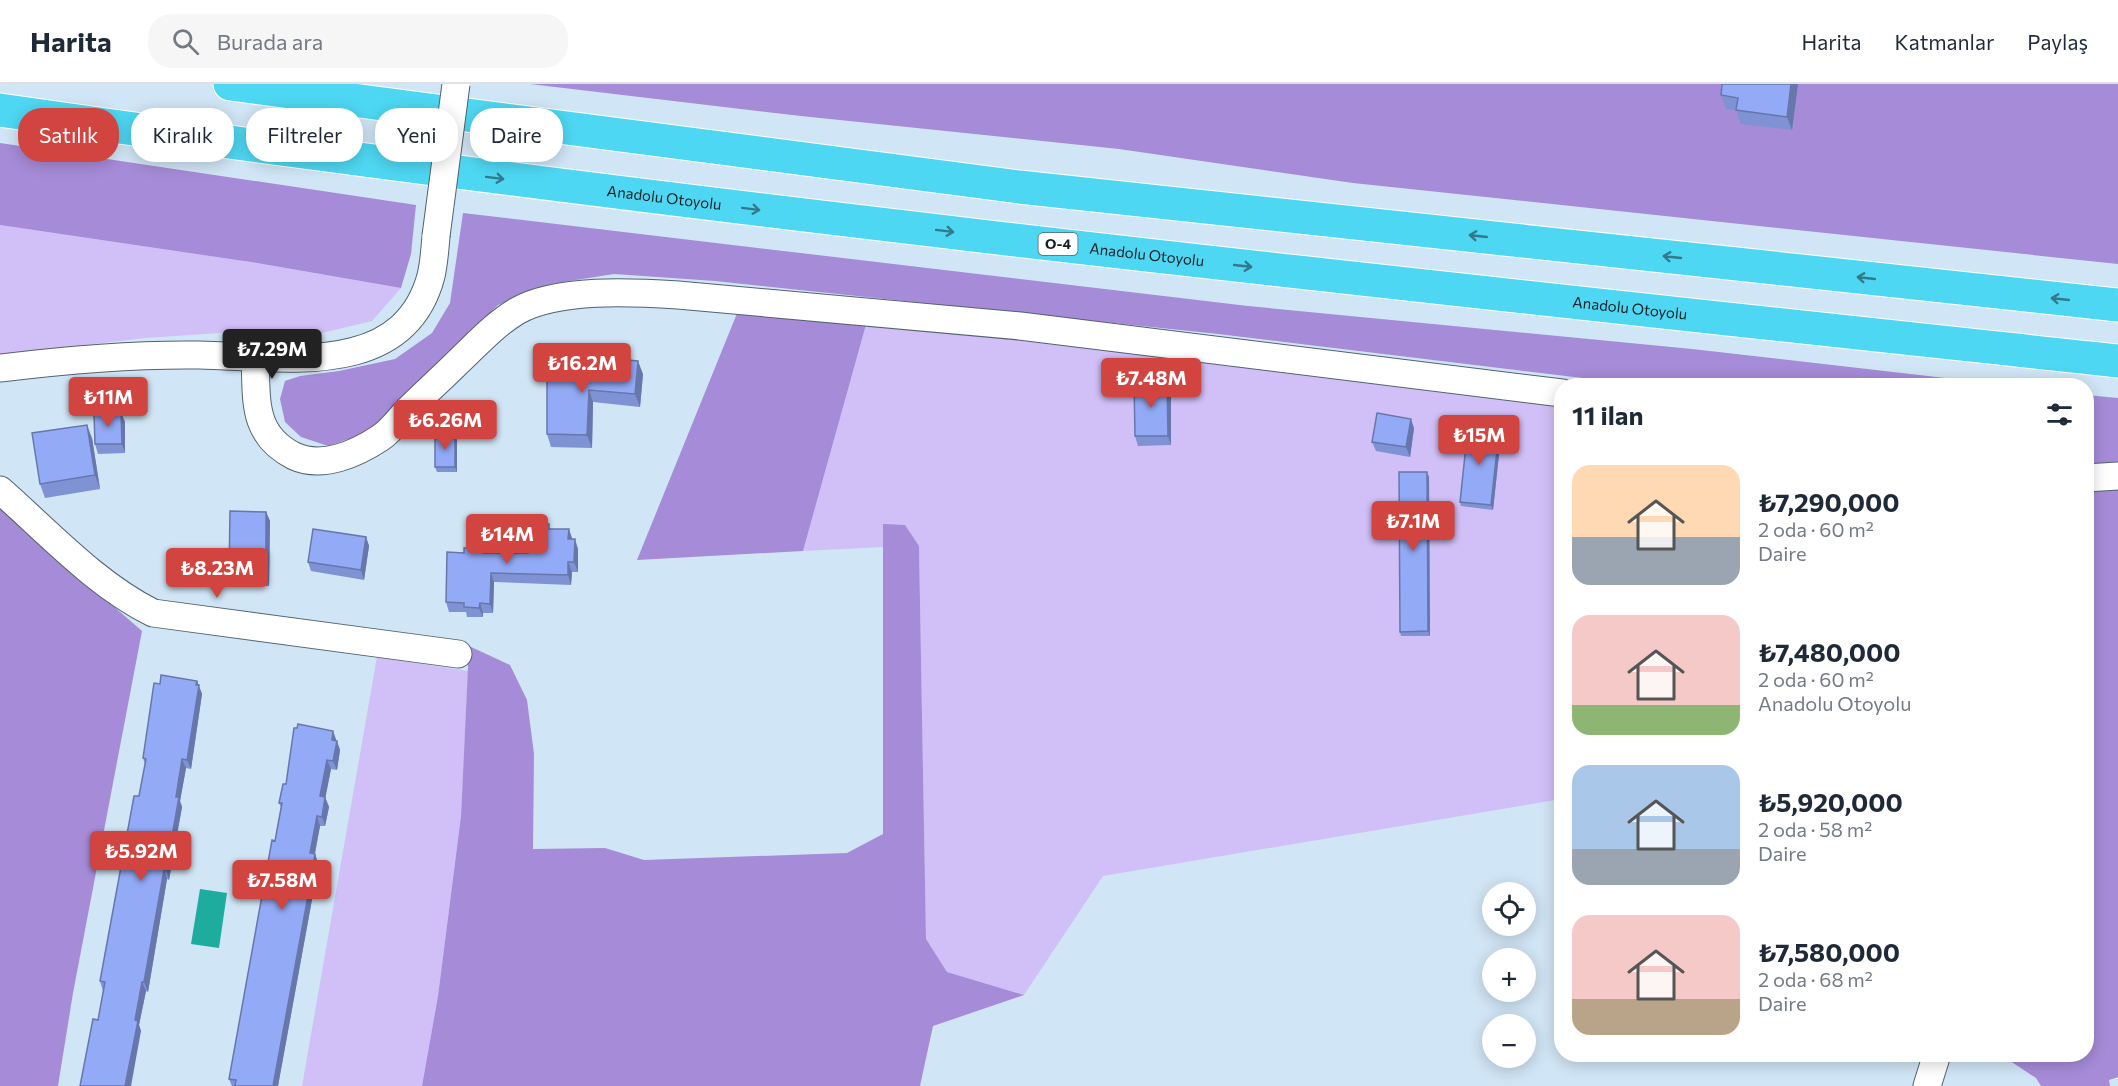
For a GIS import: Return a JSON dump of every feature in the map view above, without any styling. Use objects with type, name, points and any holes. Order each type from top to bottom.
[{"type":"highway","points":[[230,84],[1019,187],[2118,305]]},
{"type":"highway","name":"Anadolu Otoyolu","points":[[0,110],[626,195],[2118,361]]},
{"type":"street","points":[[0,368],[114,357],[198,355],[318,359],[361,350],[396,330],[408,318],[426,289],[433,265],[456,84]]},
{"type":"street","points":[[255,357],[258,414],[270,439],[298,458],[315,460],[343,458],[382,437],[484,336],[519,310],[559,298],[595,293],[634,292],[678,295],[1020,327],[1554,392]]},
{"type":"street","points":[[2094,478],[2118,476]]},
{"type":"street","points":[[0,490],[102,581],[153,614],[458,654]]},
{"type":"street","points":[[1927,1086],[1934,1062]]},
{"type":"shaded area","points":[[530,84],[2118,84],[2118,264],[1353,183],[1119,149],[801,116]]},
{"type":"shaded area","points":[[0,143],[18,146],[18,162],[119,161],[416,205],[411,254],[401,288],[257,263],[0,225]]},
{"type":"shaded area","points":[[463,213],[1248,306],[1692,349],[1945,378],[1583,378],[1218,334],[715,281],[614,274],[551,284],[498,305],[393,410],[363,434],[328,446],[301,437],[285,422],[280,399],[285,381],[300,376],[339,371],[395,359],[432,333],[450,303]]},
{"type":"shaded area","points":[[0,225],[257,263],[401,288],[372,321],[322,333],[248,331],[145,338],[0,355]]},
{"type":"shaded area","points":[[738,311],[867,321],[803,551],[637,560]]},
{"type":"shaded area","points":[[867,321],[1554,402],[1554,800],[1103,876],[1024,995],[947,972],[926,939],[919,546],[883,525],[883,547],[803,551]]},
{"type":"shaded area","points":[[2094,396],[2118,398],[2118,462],[2094,464]]},
{"type":"shaded area","points":[[2118,488],[2118,1077],[2109,1080],[2110,1086],[2041,1086],[2036,1078],[2012,1062],[2094,1062],[2094,490]]},
{"type":"shaded area","points":[[0,508],[142,631],[73,993],[58,1086],[0,1086]]},
{"type":"shaded area","points":[[883,524],[905,525],[919,546],[926,939],[947,972],[1024,995],[933,1026],[920,1086],[422,1086],[438,996],[461,816],[469,646],[510,665],[527,700],[534,754],[533,849],[605,848],[644,860],[847,853],[883,834]]},
{"type":"shaded area","points":[[377,657],[468,671],[461,816],[438,996],[422,1086],[302,1086]]},
{"type":"shaded area","points":[[200,889],[227,893],[219,948],[191,944]]},
{"type":"building","points":[[1722,84],[1791,84],[1787,117],[1736,110],[1738,98],[1721,95]]},
{"type":"building","points":[[616,359],[638,361],[635,394],[589,390],[587,435],[547,434],[547,362],[570,364],[570,371],[614,373]]},
{"type":"building","points":[[1134,382],[1167,382],[1168,436],[1135,436]]},
{"type":"building","points":[[94,413],[121,413],[122,444],[95,444]]},
{"type":"building","points":[[1377,413],[1411,419],[1406,447],[1372,442]]},
{"type":"building","points":[[87,425],[95,475],[40,484],[32,433]]},
{"type":"building","points":[[1468,427],[1499,431],[1491,505],[1460,502]]},
{"type":"building","points":[[435,435],[455,435],[455,467],[435,467]]},
{"type":"building","points":[[1399,472],[1427,472],[1428,631],[1400,632]]},
{"type":"building","points":[[230,511],[266,512],[266,577],[229,576]]},
{"type":"building","points":[[529,524],[549,524],[549,529],[569,529],[568,539],[575,539],[574,562],[568,562],[568,575],[491,573],[490,604],[480,603],[479,608],[464,607],[464,603],[446,602],[447,552],[464,553],[464,548],[484,548],[483,553],[528,553]]},
{"type":"building","points":[[313,529],[366,537],[361,570],[308,562]]},
{"type":"building","points":[[161,675],[197,681],[196,685],[199,685],[187,760],[182,759],[176,797],[179,797],[135,1020],[138,1021],[125,1086],[80,1086],[93,1019],[98,1020],[105,982],[100,981],[134,796],[139,796],[146,759],[143,758],[154,683],[160,684]]},
{"type":"building","points":[[298,724],[333,731],[332,740],[337,741],[333,761],[327,760],[320,796],[325,797],[322,817],[317,816],[310,853],[315,854],[312,874],[273,1086],[235,1086],[236,1080],[229,1079],[272,840],[275,841],[282,803],[279,803],[283,784],[286,784],[294,728],[297,728]]}]
